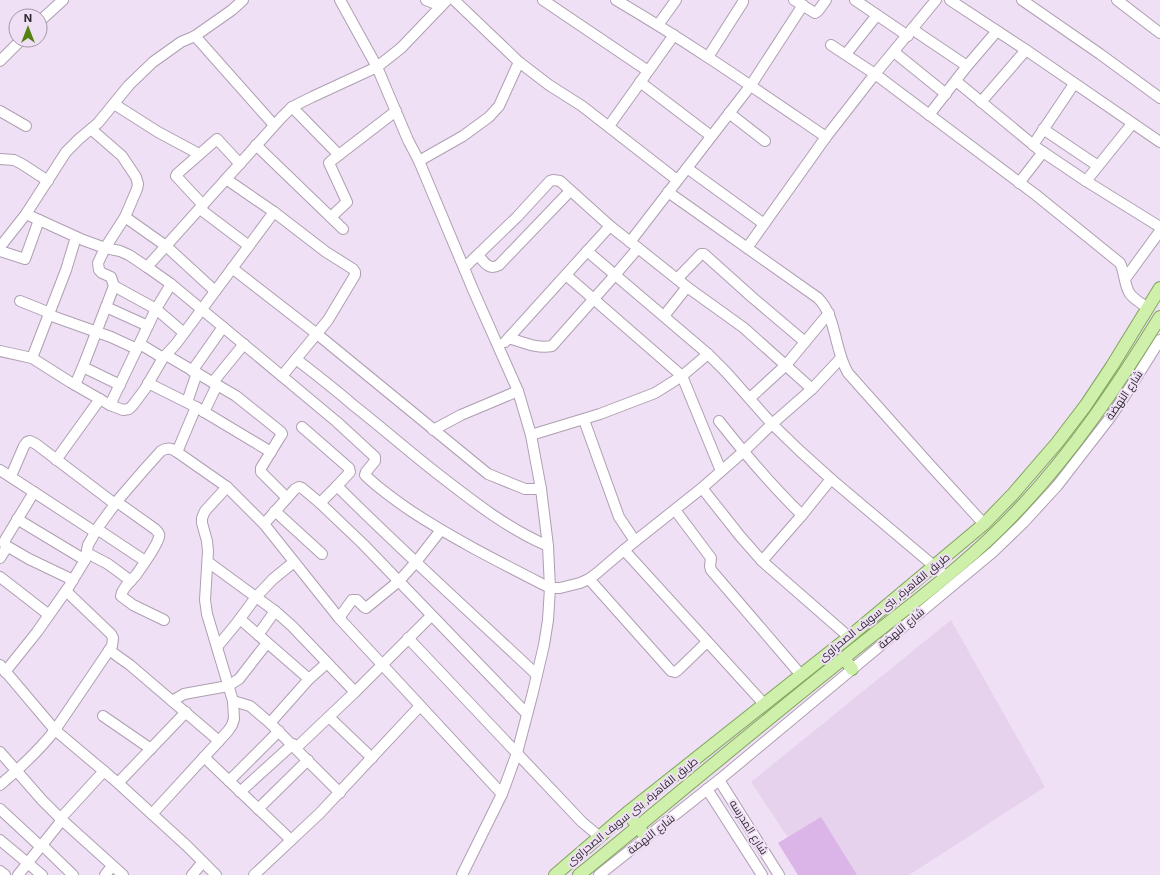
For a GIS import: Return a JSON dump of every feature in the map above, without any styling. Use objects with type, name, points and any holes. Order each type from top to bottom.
[{"type":"main road","name":"طريق القاهرة, بنى سويف الصحراوى","points":[[554,875],[627,813],[849,637],[984,524],[1013,494],[1052,449],[1086,405],[1160,288]]},
{"type":"main road","name":"طريق القاهرة, بنى سويف الصحراوى","points":[[579,875],[844,658],[949,582],[964,568],[990,538],[1018,510],[1078,438],[1115,387],[1160,317]]},
{"type":"main road","points":[[844,658],[852,669]]},
{"type":"main road","points":[[627,813],[646,837]]},
{"type":"street","points":[[48,13],[62,0]]},
{"type":"street","points":[[0,247],[26,214],[66,152],[98,123],[129,85],[153,62],[181,42],[195,36],[232,10],[243,0]]},
{"type":"street","points":[[340,0],[377,67],[518,391],[532,435],[541,489],[548,546],[550,588],[548,620],[544,645],[517,753],[502,794],[462,875]]},
{"type":"street","points":[[426,0],[444,3]]},
{"type":"street","points":[[454,0],[519,62],[549,85],[582,106],[609,126],[677,180]]},
{"type":"street","points":[[543,0],[648,71]]},
{"type":"street","points":[[616,0],[674,35],[751,85],[826,137]]},
{"type":"street","points":[[658,25],[676,0]]},
{"type":"street","points":[[708,57],[743,0]]},
{"type":"street","points":[[630,242],[751,85],[798,3],[812,12],[817,12],[826,0]]},
{"type":"street","points":[[854,0],[877,15],[910,32],[967,66]]},
{"type":"street","points":[[747,248],[826,137],[875,74],[936,0]]},
{"type":"street","points":[[950,0],[1160,142]]},
{"type":"street","points":[[1022,0],[1160,98]]},
{"type":"street","points":[[1117,0],[1160,33]]},
{"type":"street","points":[[148,267],[274,125],[292,108],[312,97],[377,67],[401,48],[444,3]]},
{"type":"street","points":[[846,54],[877,15]]},
{"type":"street","points":[[929,115],[967,66],[997,31]]},
{"type":"street","points":[[609,126],[674,35]]},
{"type":"street","points":[[195,36],[274,125]]},
{"type":"street","points":[[831,45],[875,74],[1019,183],[1120,263],[1131,295],[1148,308]]},
{"type":"street","points":[[0,61],[13,48]]},
{"type":"street","points":[[981,102],[1026,50]]},
{"type":"street","points":[[894,52],[946,94]]},
{"type":"street","points":[[419,161],[463,136],[489,117],[498,106],[519,62]]},
{"type":"street","points":[[956,81],[1043,152],[1086,182],[1160,227]]},
{"type":"street","points":[[640,82],[711,136]]},
{"type":"street","points":[[1033,144],[1074,84]]},
{"type":"street","points":[[114,104],[158,132],[199,154]]},
{"type":"street","points":[[292,108],[339,155]]},
{"type":"street","points":[[0,111],[26,126]]},
{"type":"street","points":[[331,217],[346,202],[329,163],[396,111]]},
{"type":"street","points":[[729,113],[766,141]]},
{"type":"street","points":[[1086,182],[1132,124]]},
{"type":"street","points":[[75,385],[114,286],[111,277],[100,272],[98,263],[105,248],[125,217],[138,184],[136,178],[122,156],[91,129]]},
{"type":"street","points":[[1043,130],[1098,166]]},
{"type":"street","points":[[240,164],[218,139],[216,139],[176,176],[201,207],[249,246]]},
{"type":"street","points":[[256,145],[343,229]]},
{"type":"street","points":[[1019,183],[1043,152]]},
{"type":"street","points":[[0,159],[14,160],[48,181]]},
{"type":"street","points":[[687,168],[764,224]]},
{"type":"street","points":[[226,179],[274,212],[311,241],[355,272],[355,275],[328,320],[282,376]]},
{"type":"street","points":[[464,268],[550,181],[560,181],[630,242],[687,287],[744,328],[812,388]]},
{"type":"street","points":[[478,255],[487,265],[491,267],[499,265],[570,191]]},
{"type":"street","points":[[668,192],[818,298],[824,304],[829,313],[841,358],[848,373],[984,524]]},
{"type":"street","points":[[0,351],[32,358],[110,405],[118,409],[129,409],[148,383],[164,357],[184,333],[200,309],[274,212]]},
{"type":"street","points":[[26,214],[76,237],[105,248],[120,251],[148,267],[224,327],[337,422],[375,457],[375,461],[366,472],[366,476],[401,504],[441,530],[550,588],[570,586],[589,579],[597,573],[702,488],[743,452],[812,388],[841,358]]},
{"type":"street","points":[[125,217],[166,246],[215,291]]},
{"type":"street","points":[[0,250],[25,259],[38,220]]},
{"type":"street","points":[[500,348],[610,226]]},
{"type":"street","points":[[1125,279],[1160,231]]},
{"type":"street","points":[[32,358],[66,270],[76,237]]},
{"type":"street","points":[[508,338],[538,347],[552,346],[638,248]]},
{"type":"street","points":[[587,251],[708,354],[750,398],[772,424],[831,479],[934,566],[949,582]]},
{"type":"street","points":[[677,279],[701,254],[704,254],[805,342]]},
{"type":"street","points":[[232,268],[317,334],[488,474],[525,489],[541,489]]},
{"type":"street","points":[[566,275],[682,376],[721,471]]},
{"type":"street","points":[[110,405],[156,309],[171,284]]},
{"type":"street","points":[[114,286],[156,309],[184,333]]},
{"type":"street","points":[[664,316],[687,287]]},
{"type":"street","points":[[20,301],[50,314],[164,357],[236,396],[281,432],[282,434],[261,468],[261,472],[287,498]]},
{"type":"street","points":[[106,307],[148,326]]},
{"type":"street","points":[[750,398],[786,365],[829,313]]},
{"type":"street","points":[[187,402],[194,372],[224,327]]},
{"type":"street","name":"شارع النهضة","points":[[964,568],[994,552],[1057,486],[1109,419],[1160,340]]},
{"type":"street","points":[[177,452],[215,384],[244,344]]},
{"type":"street","points":[[532,435],[584,420],[655,392],[682,376],[708,354]]},
{"type":"street","points":[[296,359],[405,448],[481,507],[530,538],[548,546]]},
{"type":"street","points":[[83,367],[120,385]]},
{"type":"street","points":[[148,383],[200,409],[271,452]]},
{"type":"street","points":[[433,430],[461,414],[518,391]]},
{"type":"street","points":[[56,460],[100,399]]},
{"type":"street","points":[[584,420],[619,517],[635,541]]},
{"type":"street","points":[[719,421],[743,452],[776,489],[802,515]]},
{"type":"street","points":[[302,427],[349,468],[350,472],[320,503]]},
{"type":"street","points":[[11,476],[27,442],[30,441],[158,532],[159,538],[157,544],[122,593],[122,597],[140,609],[164,620]]},
{"type":"street","points":[[216,875],[118,783],[55,730],[3,668],[49,615],[66,591],[86,557],[90,541],[96,530],[143,470],[164,449],[170,448],[177,452],[227,487],[264,524],[339,618],[502,794]]},
{"type":"street","points":[[0,470],[145,561]]},
{"type":"street","points":[[762,561],[831,479]]},
{"type":"street","points":[[337,486],[537,675]]},
{"type":"street","points":[[152,814],[232,725],[234,701],[228,686],[207,614],[205,600],[208,562],[207,541],[202,523],[202,518],[205,511],[227,487]]},
{"type":"street","points":[[264,524],[295,488],[302,488],[320,503],[399,581],[431,616],[527,714]]},
{"type":"street","points":[[702,488],[762,561],[849,637]]},
{"type":"street","points":[[34,492],[5,542],[5,545],[29,559],[73,580]]},
{"type":"street","points":[[675,510],[711,558],[711,570],[801,675]]},
{"type":"street","points":[[275,511],[322,554]]},
{"type":"street","points":[[18,519],[86,557],[108,564],[130,581]]},
{"type":"street","points":[[339,618],[352,600],[356,600],[366,608],[399,581],[441,530]]},
{"type":"street","points":[[0,558],[7,547]]},
{"type":"street","points":[[624,550],[764,704]]},
{"type":"street","points":[[208,562],[275,611],[305,639],[355,692]]},
{"type":"street","points":[[216,647],[240,619],[256,597],[273,579],[294,562]]},
{"type":"street","points":[[589,579],[671,671],[675,672],[678,670],[707,642]]},
{"type":"street","name":"شارع النهضة","points":[[599,875],[719,780],[852,669],[949,582]]},
{"type":"street","points":[[2,584],[49,615]]},
{"type":"street","points":[[0,785],[16,772],[46,742],[112,646],[113,638],[108,630],[66,591]]},
{"type":"street","points":[[258,635],[275,611]]},
{"type":"street","points":[[240,792],[329,717],[431,616]]},
{"type":"street","points":[[240,619],[309,679]]},
{"type":"street","points":[[408,638],[582,822],[600,836]]},
{"type":"street","points":[[172,701],[184,694],[228,686],[239,679],[267,643]]},
{"type":"street","points":[[109,650],[130,665],[219,741]]},
{"type":"street","points":[[270,723],[309,679],[327,662]]},
{"type":"street","points":[[234,701],[250,706],[270,723],[340,793]]},
{"type":"street","points":[[254,875],[340,793],[420,706]]},
{"type":"street","points":[[118,783],[186,712]]},
{"type":"street","points":[[103,716],[151,749]]},
{"type":"street","points":[[329,717],[372,758]]},
{"type":"street","points":[[229,781],[279,731]]},
{"type":"street","points":[[0,752],[16,772],[61,820],[123,875]]},
{"type":"street","points":[[204,757],[291,840]]},
{"type":"street","points":[[258,809],[308,760]]},
{"type":"street","points":[[18,875],[61,820],[104,771]]},
{"type":"street","name":"شارع المدرسه","points":[[719,780],[779,875]]},
{"type":"street","name":"شارع المدرسه","points":[[707,789],[762,875]]},
{"type":"street","points":[[0,809],[73,875]]},
{"type":"street","points":[[0,840],[42,875]]},
{"type":"street","points":[[192,875],[203,862]]},
{"type":"street","points":[[105,875],[112,866]]},
{"type":"street","points":[[0,871],[5,875]]},
{"type":"shaded area","points":[[951,620],[1045,787],[909,875],[813,875],[751,782]]},
{"type":"shaded area","points":[[821,817],[857,875],[798,875],[778,843]]}]
